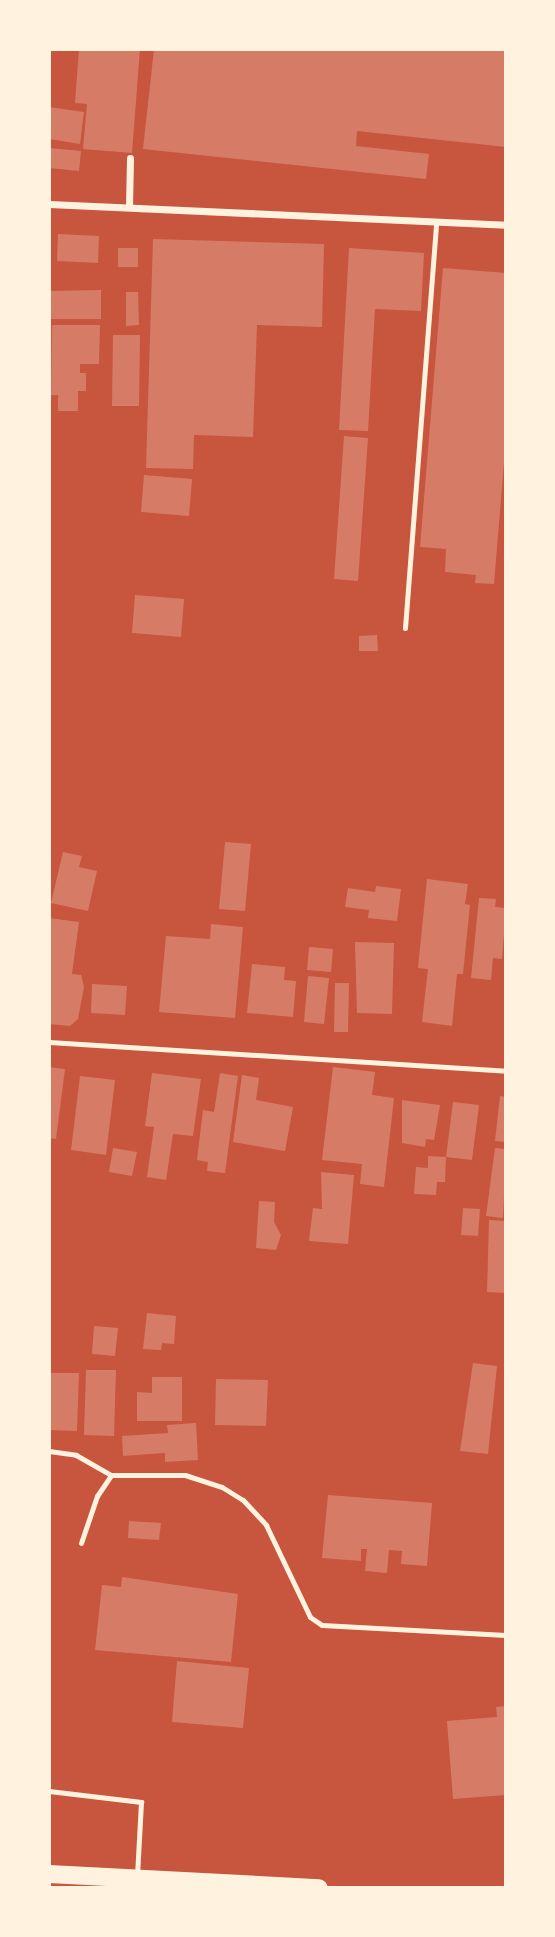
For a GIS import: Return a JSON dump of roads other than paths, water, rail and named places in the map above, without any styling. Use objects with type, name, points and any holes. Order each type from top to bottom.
[{"type":"main road","points":[[49,1874],[115,1883],[137,1878],[319,1888]]},
{"type":"street","points":[[129,207],[130,158]]},
{"type":"street","points":[[49,204],[506,225]]},
{"type":"lane","points":[[405,628],[436,223]]},
{"type":"lane","points":[[49,1042],[506,1071]]},
{"type":"lane","points":[[49,1451],[76,1455],[111,1475],[185,1475],[222,1487],[243,1500],[266,1525],[310,1617],[322,1625],[506,1635]]},
{"type":"lane","points":[[81,1543],[97,1496],[111,1475]]},
{"type":"lane","points":[[49,1791],[141,1802],[137,1878]]}]
